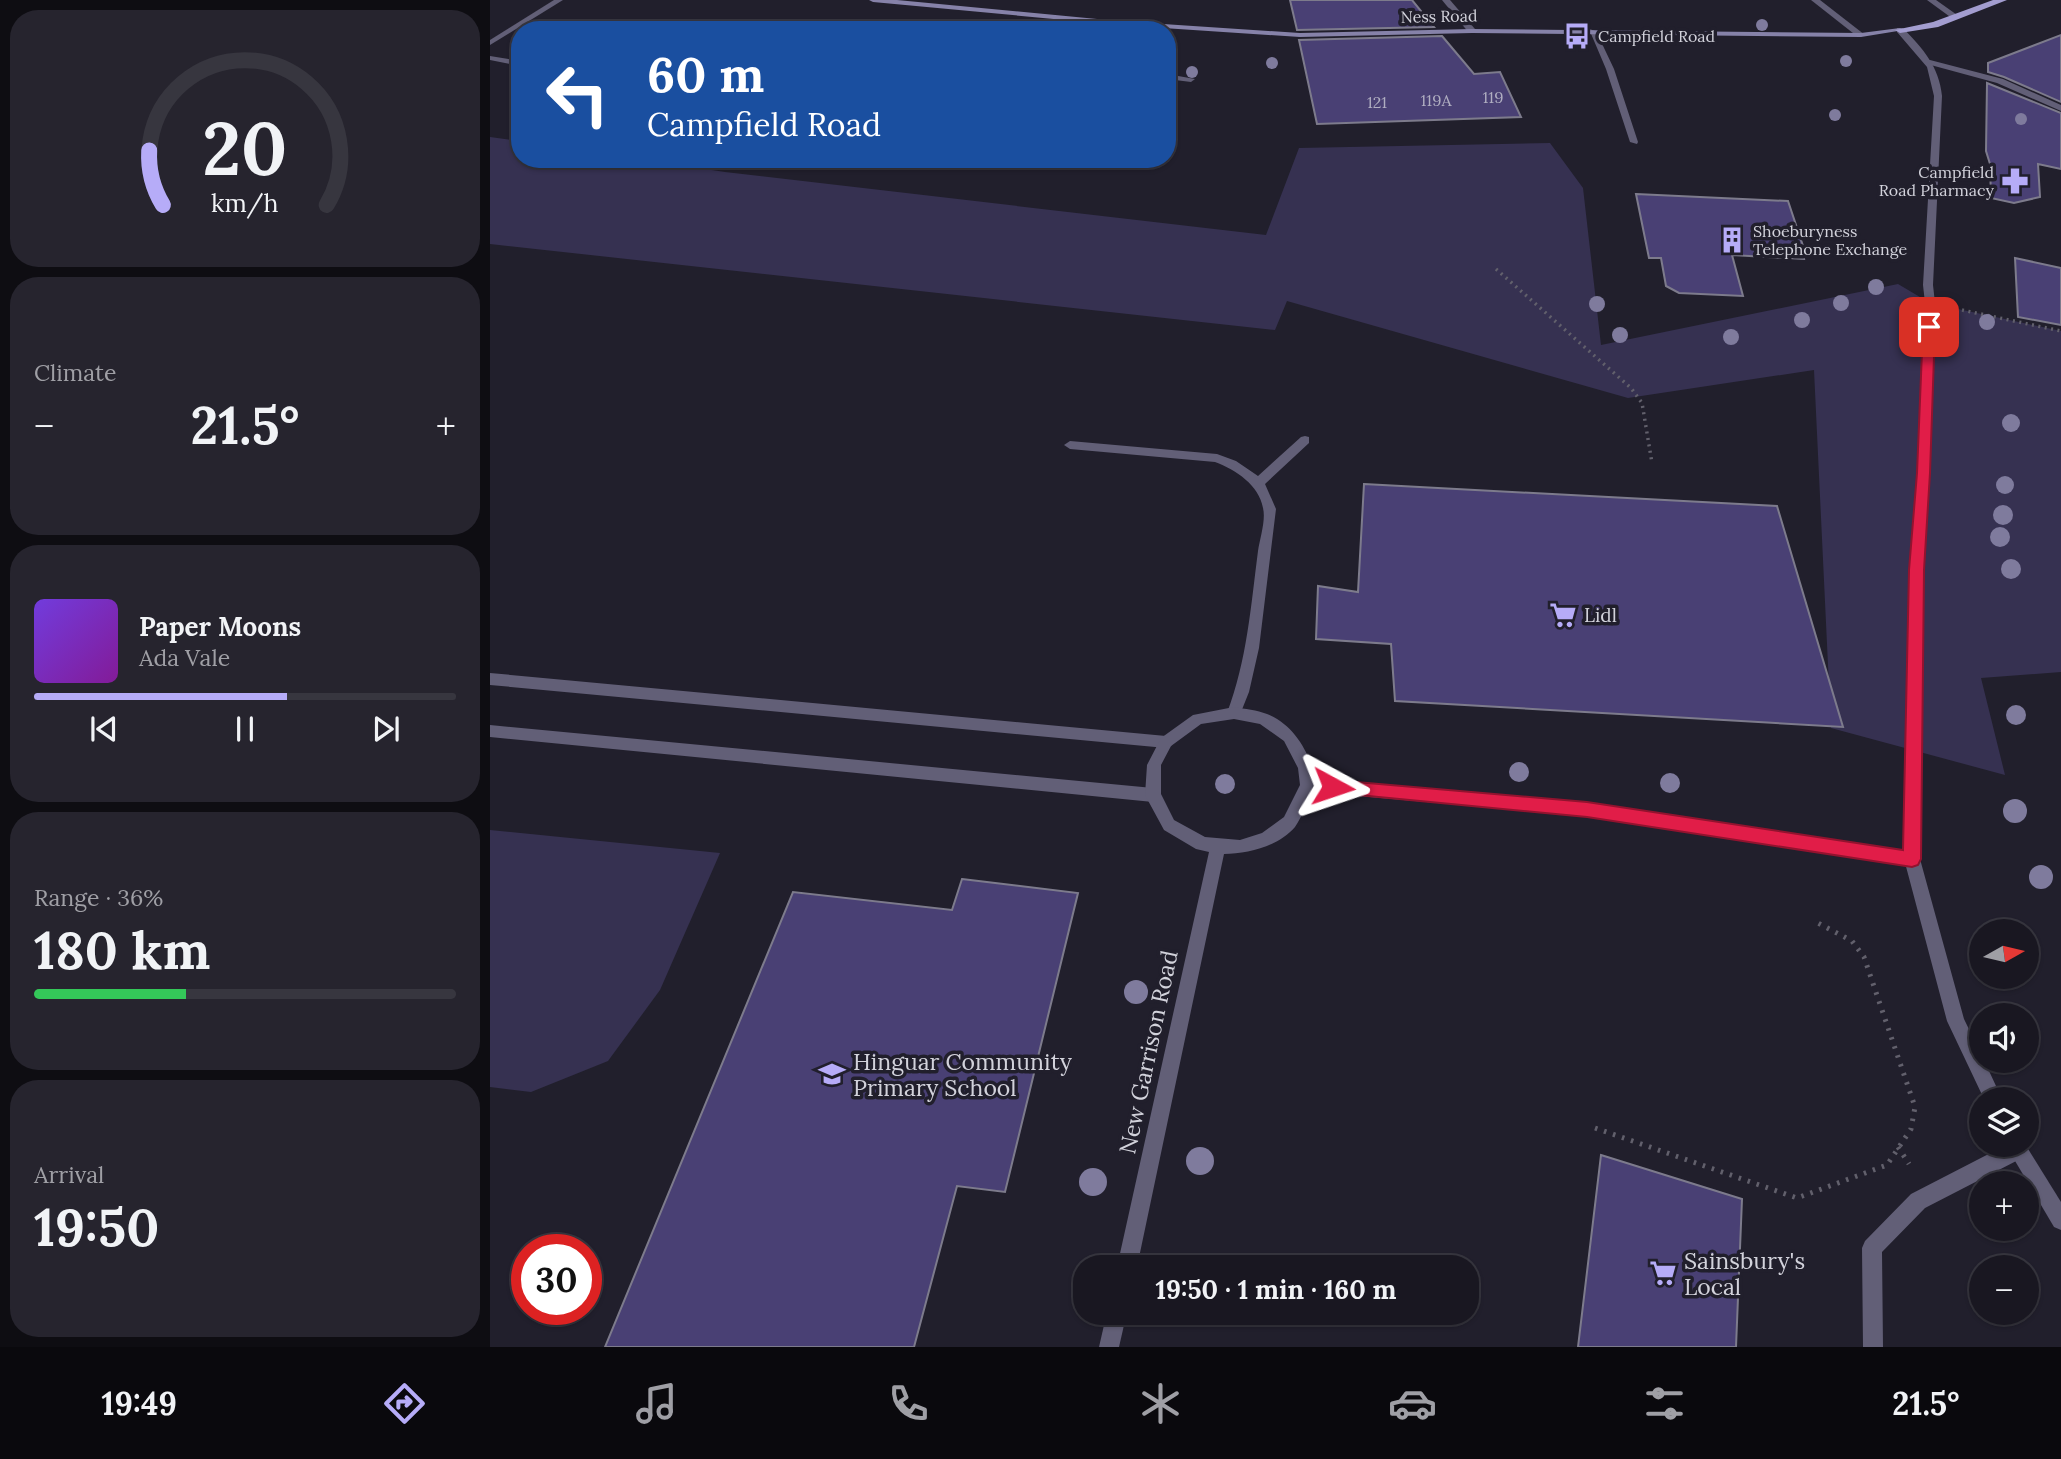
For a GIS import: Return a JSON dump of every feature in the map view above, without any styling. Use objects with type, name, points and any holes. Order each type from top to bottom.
[{"type":"main road","name":"Ness Road","points":[[873,0],[1062,21]]},
{"type":"main road","name":"Ness Road","points":[[1176,30],[1300,35],[1472,31],[1861,35],[1936,25],[2002,0]]},
{"type":"street","points":[[525,21],[559,0]]},
{"type":"street","points":[[1446,0],[1472,31]]},
{"type":"street","points":[[1815,0],[1861,35]]},
{"type":"street","points":[[1931,0],[1956,18]]},
{"type":"street","points":[[490,43],[511,30]]},
{"type":"street","points":[[1900,30],[1930,62],[1937,77],[1938,96],[1928,285],[1930,303],[1924,473],[1916,570],[1912,859],[1956,1021],[1987,1087]]},
{"type":"street","points":[[1592,31],[1609,69],[1634,142]]},
{"type":"street","points":[[490,58],[511,62]]},
{"type":"street","points":[[1930,62],[2000,81],[2061,108]]},
{"type":"street","points":[[1176,77],[1191,79]]},
{"type":"street","points":[[1258,483],[1305,440]]},
{"type":"street","points":[[1070,445],[1217,458],[1232,464],[1258,483],[1269,509],[1252,648],[1234,713]]},
{"type":"street","points":[[490,679],[1166,742]]},
{"type":"street","points":[[1234,713],[1264,719],[1289,737],[1305,767],[1307,785],[1289,822],[1267,838],[1240,847],[1218,848],[1202,844],[1169,825],[1153,795],[1154,765],[1166,742],[1198,719],[1234,713]]},
{"type":"street","points":[[490,730],[1153,795]]},
{"type":"street","points":[[1307,785],[1587,809],[1912,859]]},
{"type":"street","name":"New Garrison Road","points":[[1130,1255],[1218,848]]},
{"type":"street","points":[[1873,1347],[1872,1248],[1918,1201],[1998,1157]]},
{"type":"street","points":[[2022,1157],[2061,1220]]},
{"type":"street","points":[[1109,1347],[1114,1325]]},
{"type":"path","points":[[1496,269],[1631,388],[1642,403],[1652,463]]},
{"type":"path","points":[[1930,303],[2061,331]]},
{"type":"path","points":[[1595,1128],[1797,1198],[1887,1165],[1911,1129],[1915,1107],[1864,957],[1852,941],[1816,922]]},
{"type":"shaded area","points":[[490,137],[511,140],[511,168],[699,168],[1266,235],[1299,148],[1550,143],[1583,188],[1601,345],[1898,284],[1930,303],[2061,331],[2061,672],[1981,678],[2005,775],[1831,728],[1814,370],[1628,398],[1287,301],[1275,330],[490,244]]},
{"type":"shaded area","points":[[490,830],[720,853],[660,990],[608,1061],[531,1092],[490,1087]]},
{"type":"building","points":[[1290,0],[1412,0],[1434,27],[1297,30]]},
{"type":"building","points":[[2061,35],[2061,102],[1988,72],[1988,63]]},
{"type":"building","points":[[1442,36],[1474,74],[1500,72],[1521,117],[1317,124],[1299,40]]},
{"type":"building","points":[[1987,83],[2061,113],[2061,169],[2038,164],[2040,197],[2014,203],[1991,198],[1990,164],[1986,151]]},
{"type":"building","name":"Shoeburyness Telephone Exchange","points":[[1636,194],[1788,201],[1805,252],[1802,251],[1804,259],[1732,255],[1743,296],[1679,293],[1666,286],[1661,258],[1649,258]]},
{"type":"building","points":[[2015,258],[2061,268],[2061,325],[2018,317]]},
{"type":"building","name":"Lidl","points":[[1364,484],[1777,506],[1843,727],[1395,701],[1391,644],[1316,639],[1318,586],[1358,592]]},
{"type":"building","points":[[962,879],[1078,893],[1005,1192],[957,1186],[914,1347],[605,1347],[793,892],[952,910]]},
{"type":"building","name":"Sainsbury's Local","points":[[1601,1155],[1742,1199],[1736,1347],[1578,1347]]},
{"type":"place","name":"Campfield Road","points":[[1577,36]]},
{"type":"place","name":"Campfield Road Pharmacy","points":[[2015,181]]},
{"type":"place","name":"Shoeburyness Telephone Exchange","points":[[1732,240]]},
{"type":"place","name":"Lidl","points":[[1563,615]]},
{"type":"place","name":"Hinguar Community Primary School","points":[[832,1074]]},
{"type":"place","name":"Sainsbury's Local","points":[[1663,1273]]},
{"type":"route","points":[[1333,787],[1587,809],[1912,859],[1916,570],[1924,473],[1929,327]]}]
